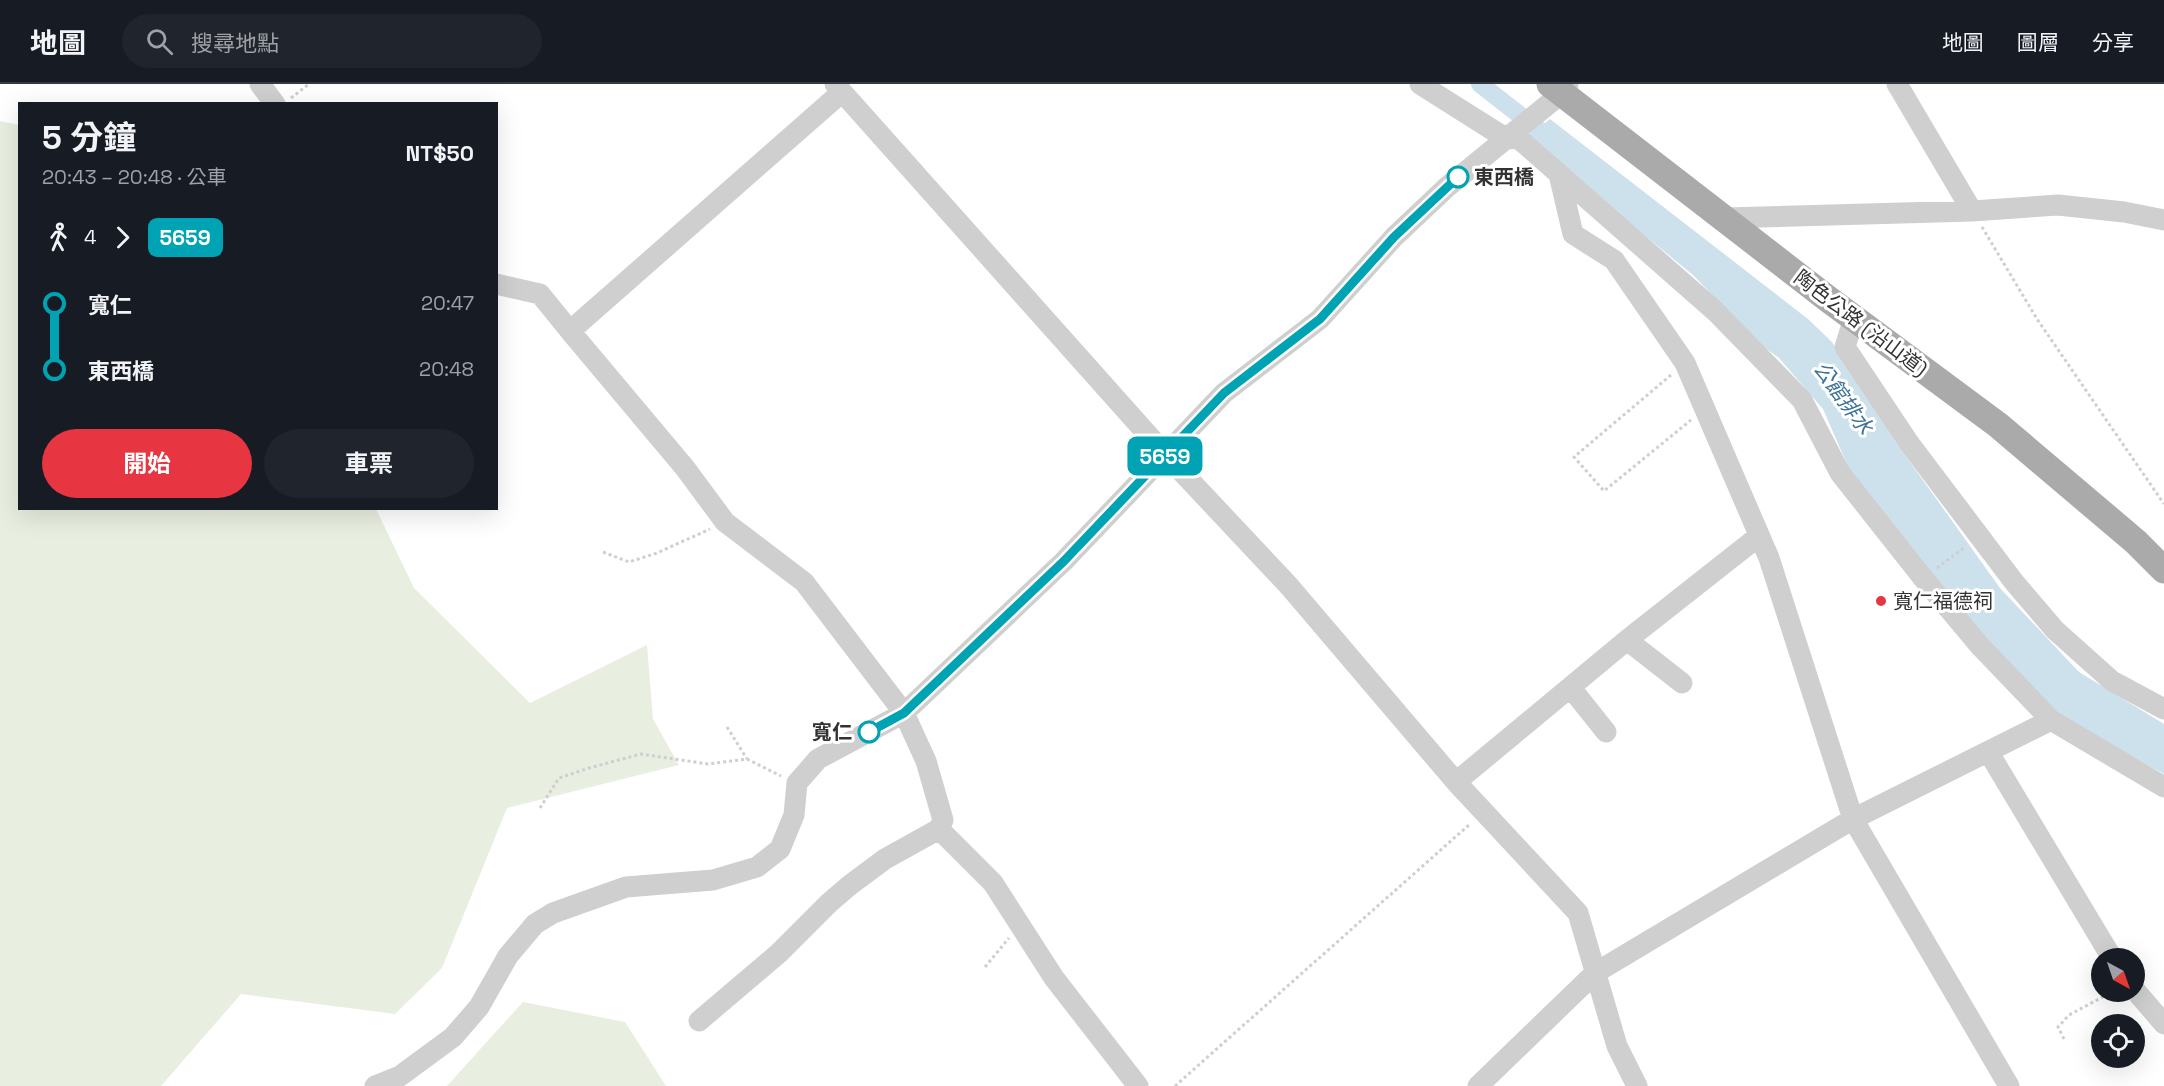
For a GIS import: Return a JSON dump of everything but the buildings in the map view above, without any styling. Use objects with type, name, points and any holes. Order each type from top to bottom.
[{"type":"main road","name":"陶色公路 (沿山道)","points":[[1556,93],[1998,425],[2136,542],[2164,570]]},
{"type":"street","points":[[260,84],[274,102]]},
{"type":"street","points":[[1420,84],[1507,139],[1518,138],[1716,311],[1802,400],[1840,473],[1980,646],[2051,720],[2164,787]]},
{"type":"street","points":[[1897,84],[1972,212]]},
{"type":"street","points":[[570,332],[838,88],[1166,455],[1289,586],[1456,782],[1578,913],[1617,1046],[1637,1086]]},
{"type":"street","points":[[375,1086],[400,1076],[453,1037],[479,1007],[508,956],[535,924],[553,913],[626,887],[713,880],[758,867],[780,849],[794,815],[797,783],[818,759],[904,713],[1064,561],[1224,393],[1320,319],[1394,237],[1447,187],[1507,139],[1556,93]]},
{"type":"street","points":[[1559,174],[1573,234],[1614,260],[1685,363],[1769,558],[1853,819],[2009,1086]]},
{"type":"street","points":[[1724,218],[1972,212],[2058,205],[2124,212],[2164,220]]},
{"type":"street","points":[[498,284],[540,294],[685,468],[725,522],[804,582],[904,713],[926,762],[943,820],[939,829],[885,859],[850,885],[779,953],[699,1021]]},
{"type":"street","points":[[1854,318],[1845,347],[1909,442],[1979,537],[2055,630],[2112,681],[2164,709]]},
{"type":"street","points":[[1456,782],[1627,640],[1759,536]]},
{"type":"street","points":[[1627,640],[1682,684]]},
{"type":"street","points":[[1571,688],[1606,732]]},
{"type":"street","points":[[1478,1086],[1595,973],[1853,819],[2051,720]]},
{"type":"street","points":[[1989,753],[2106,948]]},
{"type":"street","points":[[939,829],[993,883],[1054,978],[1138,1086]]},
{"type":"street","points":[[2145,1002],[2164,1024]]},
{"type":"path","points":[[286,102],[309,84]]},
{"type":"path","points":[[1972,212],[2037,319],[2164,504]]},
{"type":"path","points":[[1685,363],[1574,457],[1604,491],[1704,410]]},
{"type":"path","points":[[603,552],[629,562],[657,553],[725,522]]},
{"type":"path","points":[[1923,578],[1979,537]]},
{"type":"path","points":[[726,727],[747,759],[797,783]]},
{"type":"path","points":[[540,808],[559,778],[641,754],[708,764],[747,759]]},
{"type":"path","points":[[1175,1086],[1484,811]]},
{"type":"path","points":[[985,967],[1020,925]]},
{"type":"path","points":[[2064,1039],[2058,1027],[2069,1015],[2093,1002]]},
{"type":"shaded area","points":[[0,121],[18,125],[18,510],[376,510],[414,588],[530,703],[647,645],[653,719],[679,765],[507,808],[442,968],[395,1014],[241,994],[161,1086],[0,1086]]},
{"type":"shaded area","points":[[523,1002],[625,1022],[666,1086],[447,1086]]},
{"type":"water","points":[[1550,119],[1808,319],[1832,342],[1895,441],[2000,588],[2079,672],[2164,724],[2164,774],[2087,732],[2044,705],[1939,583],[1849,469],[1823,409],[1779,358],[1757,342],[1693,275],[1526,138]]},
{"type":"waterway","name":"公館排水","points":[[1480,84],[1557,144]]},
{"type":"bus line","name":"5659","points":[[869,732],[904,713],[1064,561],[1224,393],[1320,319],[1394,237],[1458,177]]},
{"type":"place","name":"東西橋","points":[[1458,177]]},
{"type":"place","name":"寬仁福德祠","points":[[1881,601]]},
{"type":"place","name":"寬仁","points":[[869,732]]}]
